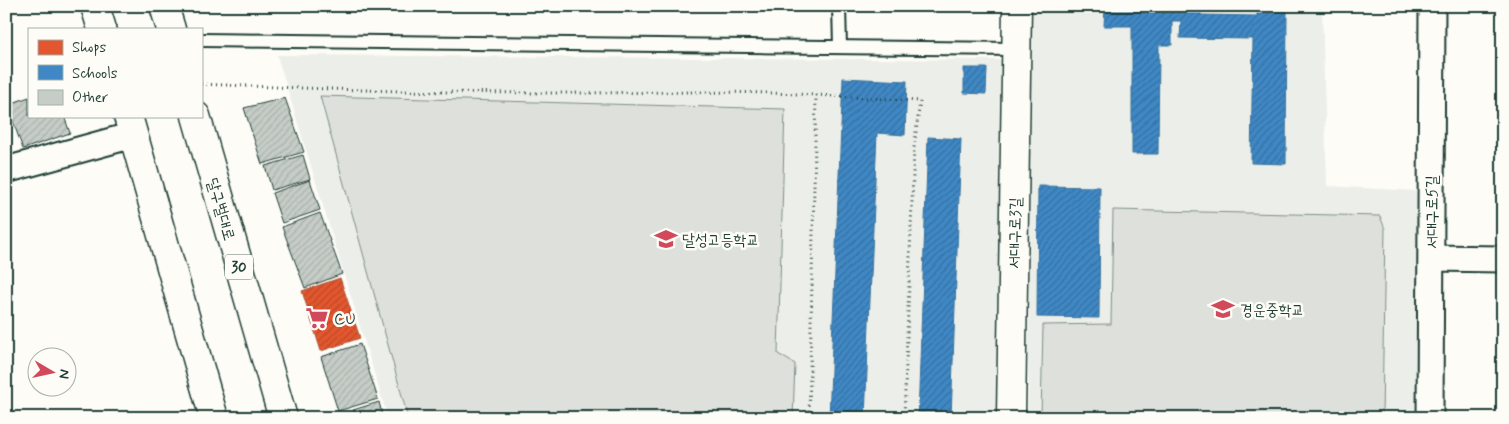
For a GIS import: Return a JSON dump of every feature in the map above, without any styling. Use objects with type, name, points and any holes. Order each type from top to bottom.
[{"type":"main road","points":[[164,6],[170,28]]},
{"type":"main road","name":"서대구로3길","points":[[1011,418],[1017,6]]},
{"type":"main road","name":"달구벌대로","points":[[197,118],[283,418]]},
{"type":"main road","points":[[130,126],[214,418]]},
{"type":"street","name":"서대구로5길","points":[[1430,418],[1432,6]]},
{"type":"street","points":[[6,170],[130,126]]},
{"type":"street","points":[[1431,258],[1503,258]]},
{"type":"lane","points":[[839,6],[840,47]]},
{"type":"lane","points":[[202,40],[1016,49]]},
{"type":"path","points":[[202,84],[389,91],[776,93],[920,101],[914,148],[904,418]]},
{"type":"path","points":[[809,418],[816,95]]},
{"type":"shaded area","name":"경운중학교","points":[[1031,6],[1322,6],[1327,186],[1416,191],[1419,201],[1415,418],[1028,418]]},
{"type":"shaded area","name":"달성고등학교","points":[[277,55],[1001,60],[996,418],[388,418]]},
{"type":"shaded area","points":[[320,96],[785,109],[778,354],[795,364],[793,418],[408,418]]},
{"type":"shaded area","points":[[1113,210],[1380,216],[1385,229],[1382,418],[1041,418],[1043,325],[1111,324]]},
{"type":"building: Shops","points":[[303,6],[400,6],[399,10]]},
{"type":"building: Shops","points":[[423,6],[530,6],[530,8],[422,10]]},
{"type":"building: Shops","points":[[340,278],[360,338],[321,351],[302,291]]},
{"type":"building: Schools","points":[[1105,6],[1201,6],[1201,15],[1257,16],[1257,6],[1287,6],[1286,164],[1251,163],[1253,39],[1180,38],[1181,21],[1172,21],[1172,45],[1159,45],[1158,154],[1132,154],[1132,26],[1104,26]]},
{"type":"building: Schools","points":[[964,68],[987,68],[986,94],[964,93]]},
{"type":"building: Schools","points":[[843,78],[907,81],[905,135],[877,133],[865,418],[829,418]]},
{"type":"building: Schools","points":[[928,137],[961,139],[951,418],[918,418]]},
{"type":"building: Schools","points":[[1038,186],[1100,187],[1099,318],[1037,317]]},
{"type":"building: Other","points":[[28,97],[28,118],[65,118],[70,133],[23,149],[7,105]]},
{"type":"building: Other","points":[[285,98],[304,152],[262,164],[244,108]]},
{"type":"building: Other","points":[[303,155],[310,179],[272,190],[265,166]]},
{"type":"building: Other","points":[[310,180],[320,210],[282,223],[272,193]]},
{"type":"building: Other","points":[[320,213],[342,274],[305,288],[282,227]]},
{"type":"building: Other","points":[[360,344],[378,399],[338,411],[321,357]]},
{"type":"building: Other","points":[[379,402],[383,418],[356,418],[353,410]]},
{"type":"place","name":"달성고등학교","points":[[666,239]]},
{"type":"place","name":"경운중학교","points":[[1223,309]]},
{"type":"place","name":"CU","points":[[317,318]]}]
